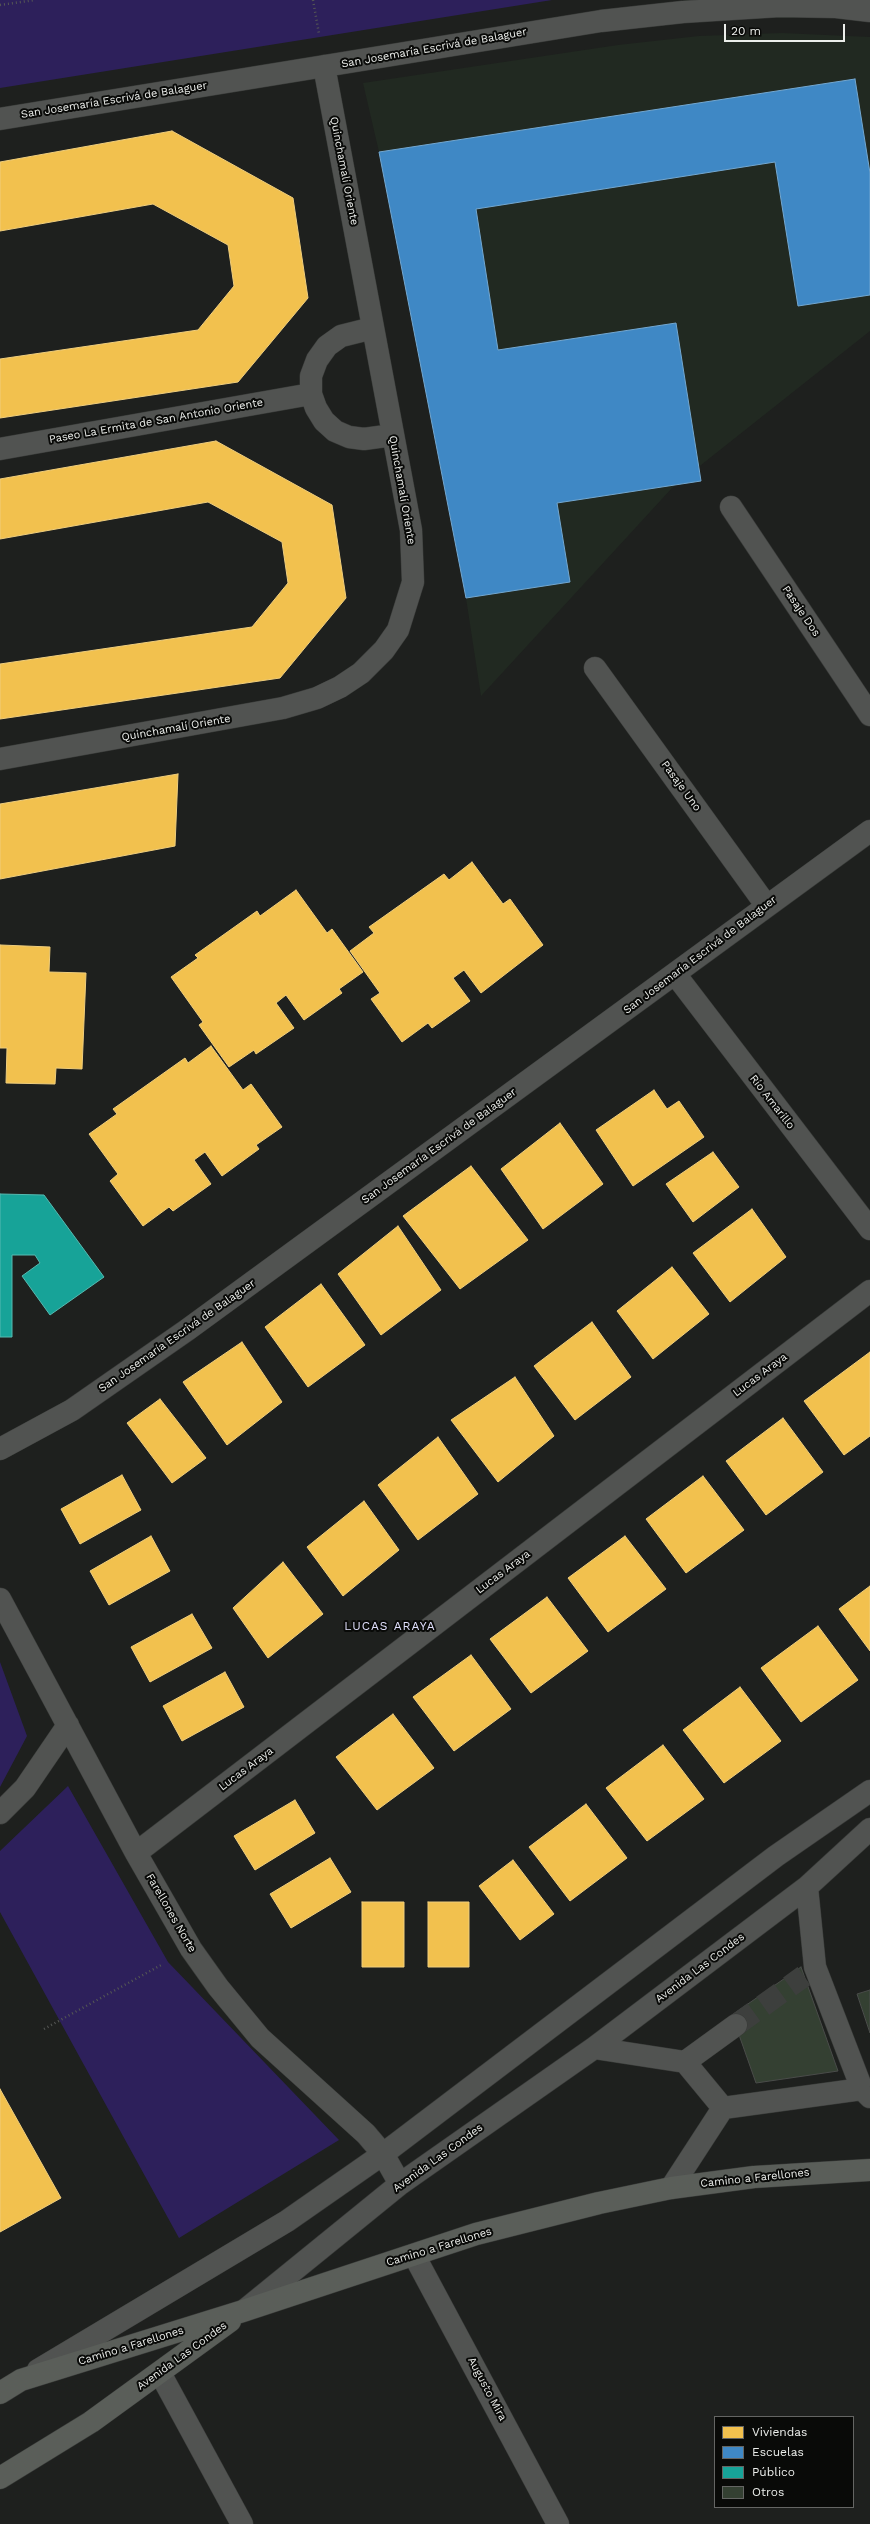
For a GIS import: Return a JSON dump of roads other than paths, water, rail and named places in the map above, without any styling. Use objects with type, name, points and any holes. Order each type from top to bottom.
[{"type":"main road","name":"Camino a Farellones","points":[[21,2380],[243,2311],[476,2234],[599,2203],[671,2188],[754,2177],[870,2170]]},
{"type":"main road","name":"Avenida Las Condes","points":[[0,2478],[91,2422],[243,2311]]},
{"type":"main road","points":[[0,2393],[21,2380]]},
{"type":"street","name":"San Josemaría Escrivá de Balaguer","points":[[0,119],[520,32],[683,12],[780,6],[836,7],[870,11]]},
{"type":"street","name":"Quinchamalí Oriente","points":[[0,759],[284,708],[317,698],[340,687],[361,672],[384,650],[398,630],[414,582],[411,530],[324,66]]},
{"type":"street","points":[[373,328],[341,336],[327,346],[317,360],[311,376],[311,394],[316,408],[324,420],[336,431],[349,437],[364,439],[393,435]]},
{"type":"street","name":"Paseo La Ermita de San Antonio Oriente","points":[[0,449],[311,394]]},
{"type":"street","name":"Pasaje Dos","points":[[731,507],[870,715]]},
{"type":"street","name":"Pasaje Uno","points":[[595,668],[766,905]]},
{"type":"street","name":"San Josemaría Escrivá de Balaguer","points":[[0,1449],[72,1410],[187,1330],[675,974],[766,905],[870,831]]},
{"type":"street","name":"Río Amarillo","points":[[675,974],[870,1229]]},
{"type":"street","name":"Lucas Araya","points":[[136,1853],[870,1291]]},
{"type":"street","name":"Farellones Norte","points":[[0,1599],[136,1853],[191,1949],[218,1987],[260,2038],[366,2134],[383,2154],[400,2184]]},
{"type":"street","points":[[0,1813],[25,1788],[68,1725]]},
{"type":"street","points":[[21,2380],[287,2221],[383,2154],[776,1856],[870,1791]]},
{"type":"street","name":"Avenida Las Condes","points":[[243,2311],[400,2184],[594,2048],[807,1887],[870,1829]]},
{"type":"street","points":[[723,2108],[866,2093],[810,1971],[807,1887]]},
{"type":"street","points":[[685,2062],[736,2025]]},
{"type":"street","points":[[594,2048],[685,2062],[723,2108]]},
{"type":"street","points":[[671,2188],[723,2108]]},
{"type":"street","name":"Augusto Mira","points":[[414,2255],[558,2524]]},
{"type":"street","points":[[160,2373],[242,2524]]},
{"type":"tunnel","points":[[736,2025],[804,1976]]},
{"type":"district","name":"LUCAS ARAYA","points":[[390,1626]]}]
